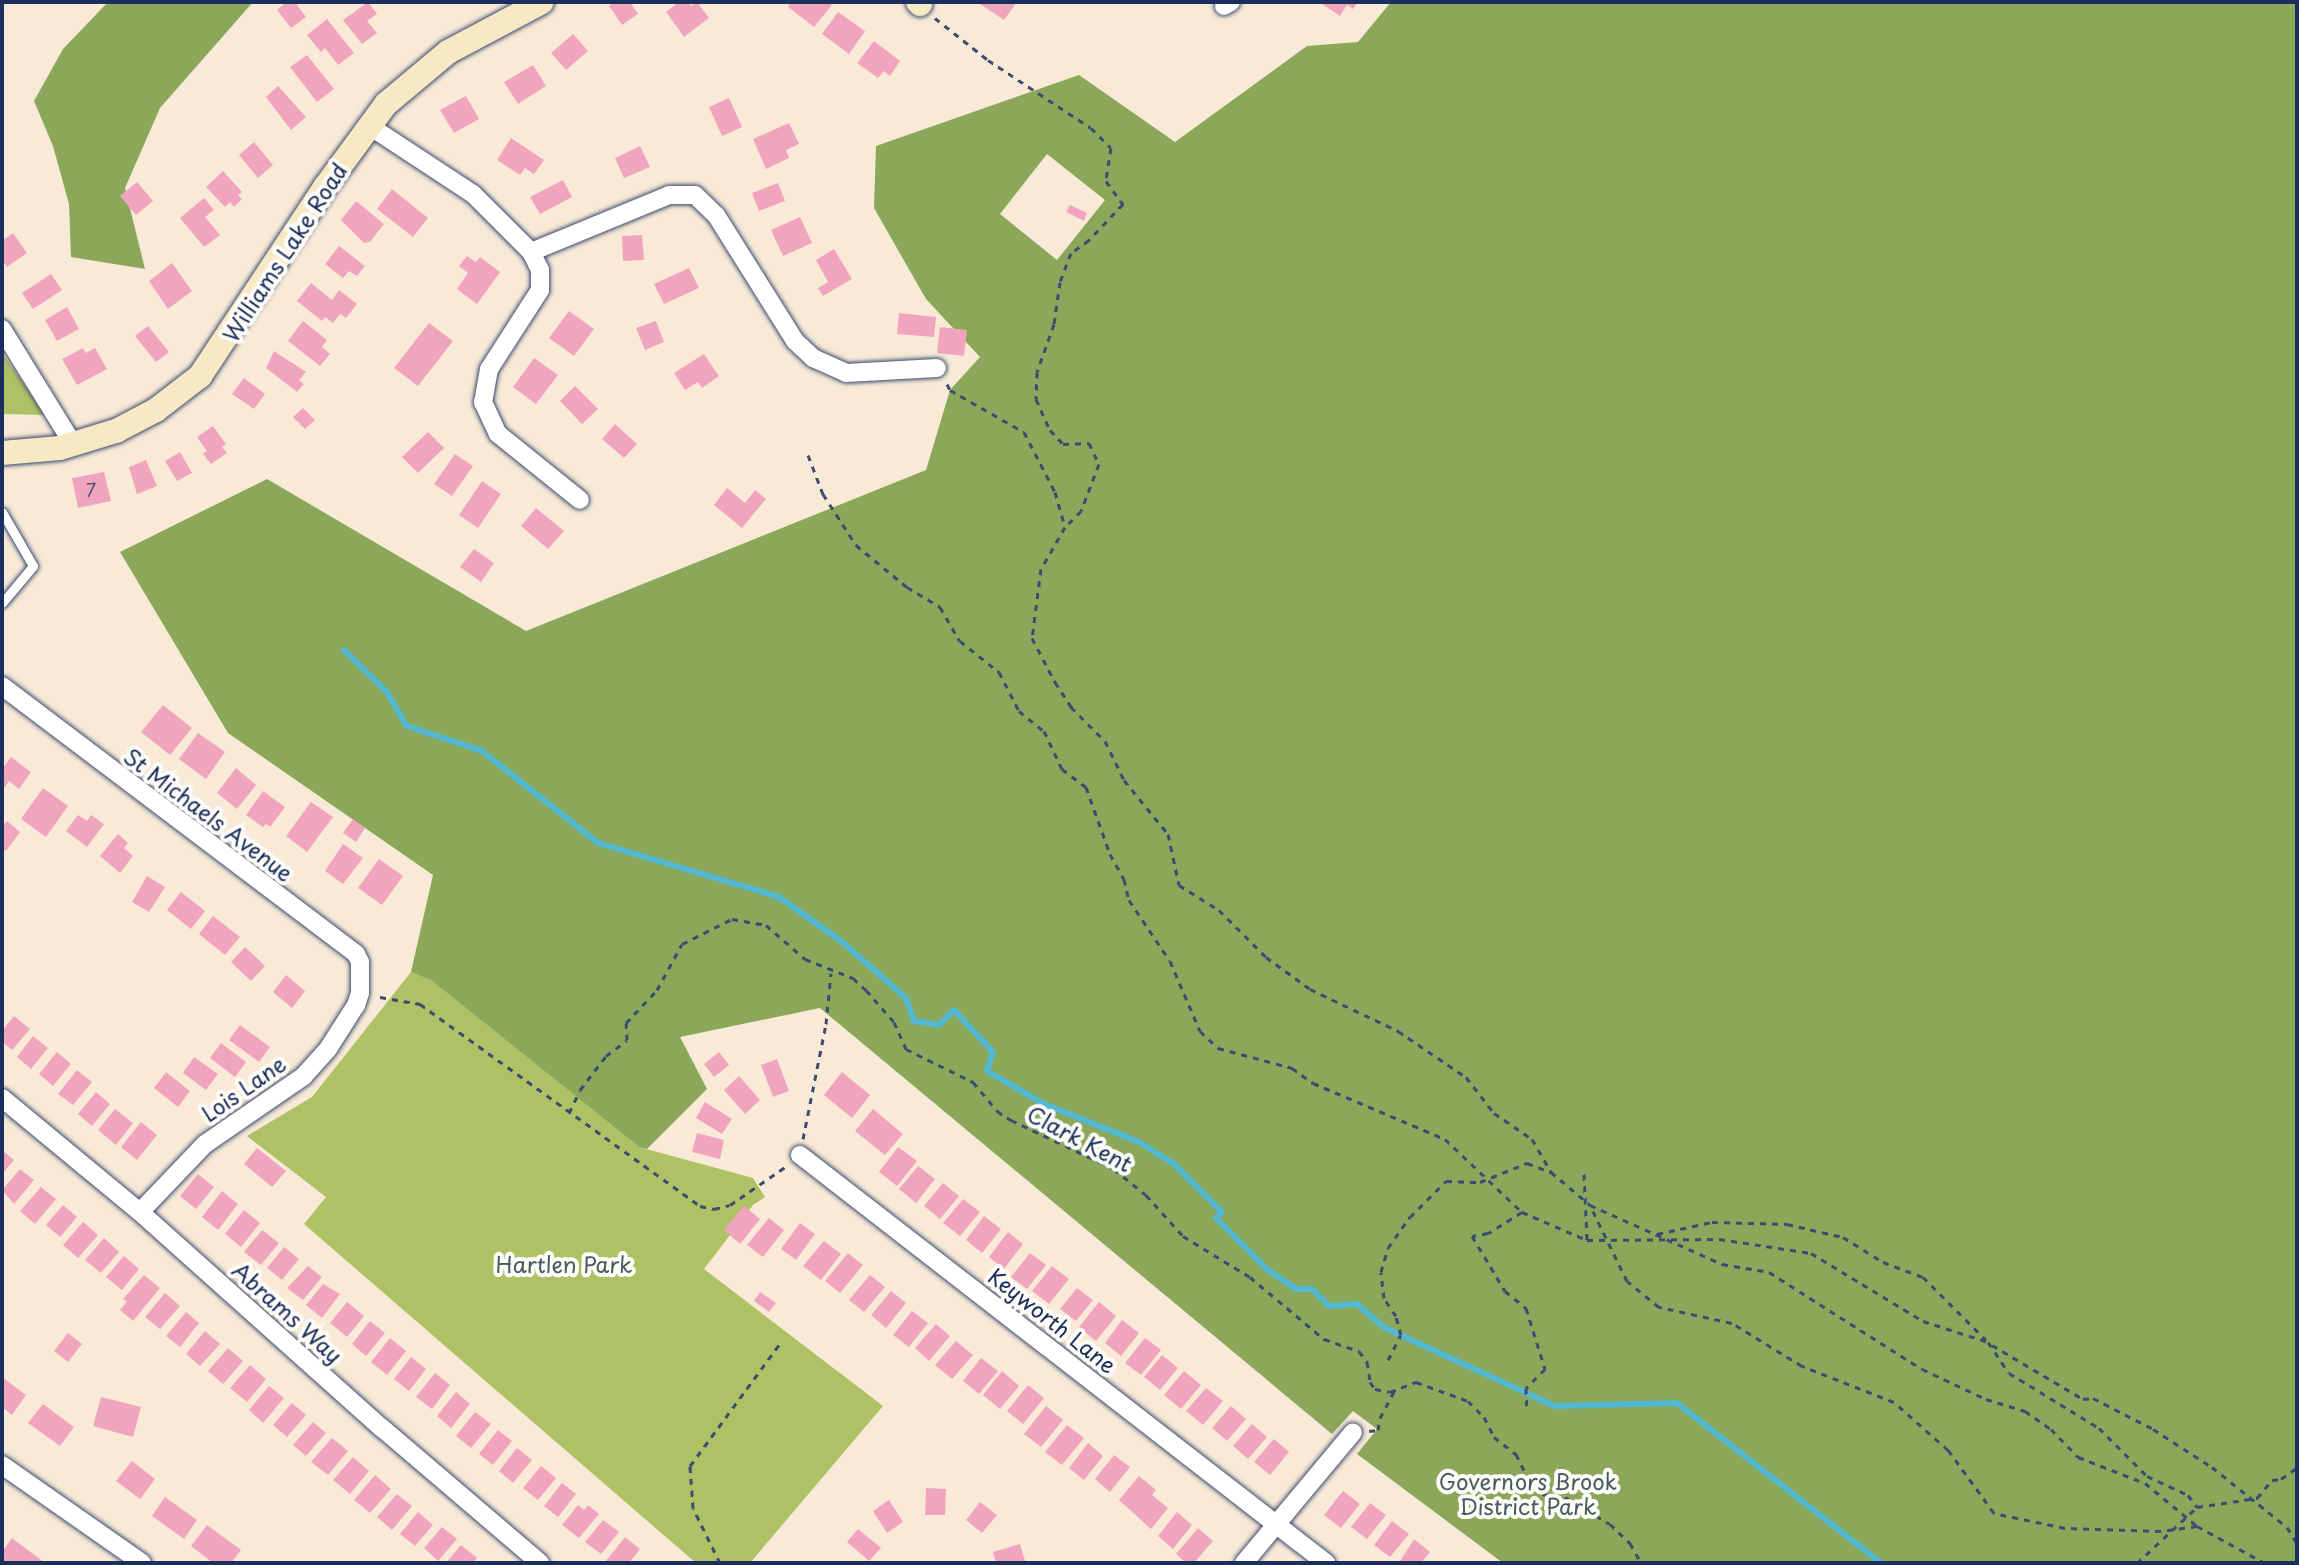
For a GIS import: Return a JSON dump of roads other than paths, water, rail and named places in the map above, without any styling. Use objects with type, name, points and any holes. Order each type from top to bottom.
[{"type":"main road","name":"Williams Lake Road","points":[[2,453],[35,452],[73,444],[137,421],[200,376],[368,125],[386,104],[448,52],[542,2]]},
{"type":"street","points":[[368,125],[473,194],[531,252],[540,270],[540,290],[489,369],[483,402],[498,434],[580,500]]},
{"type":"street","points":[[531,252],[669,195],[695,195],[716,215],[795,341],[813,358],[846,373],[937,368]]},
{"type":"street","points":[[2,329],[73,444]]},
{"type":"street","name":"St Michaels Avenue","points":[[2,686],[356,954],[360,993]]},
{"type":"street","name":"Lois Lane","points":[[140,1212],[205,1144],[304,1076],[328,1049],[360,993]]},
{"type":"street","name":"Abrams Way","points":[[2,1098],[140,1212],[382,1428],[540,1563]]},
{"type":"street","name":"Keyworth Lane","points":[[800,1155],[1326,1563]]},
{"type":"street","points":[[1244,1563],[1353,1432]]},
{"type":"street","points":[[2,1465],[142,1563]]},
{"type":"lane","points":[[2,512],[33,566],[2,603]]},
{"type":"waterway","points":[[344,650],[387,692],[407,726],[482,751],[598,843],[779,897],[841,941],[906,998],[914,1021],[939,1025],[954,1010],[993,1052],[987,1071],[1044,1104],[1139,1142],[1173,1163],[1222,1212],[1216,1218],[1268,1270],[1296,1289],[1312,1289],[1329,1306],[1357,1304],[1383,1327],[1555,1406],[1677,1403],[1881,1563]]},
{"type":"park label","name":"Hartlen Park","points":[[564,1264]]},
{"type":"park label","name":"Governors Brook District Park","points":[[1528,1492]]}]
